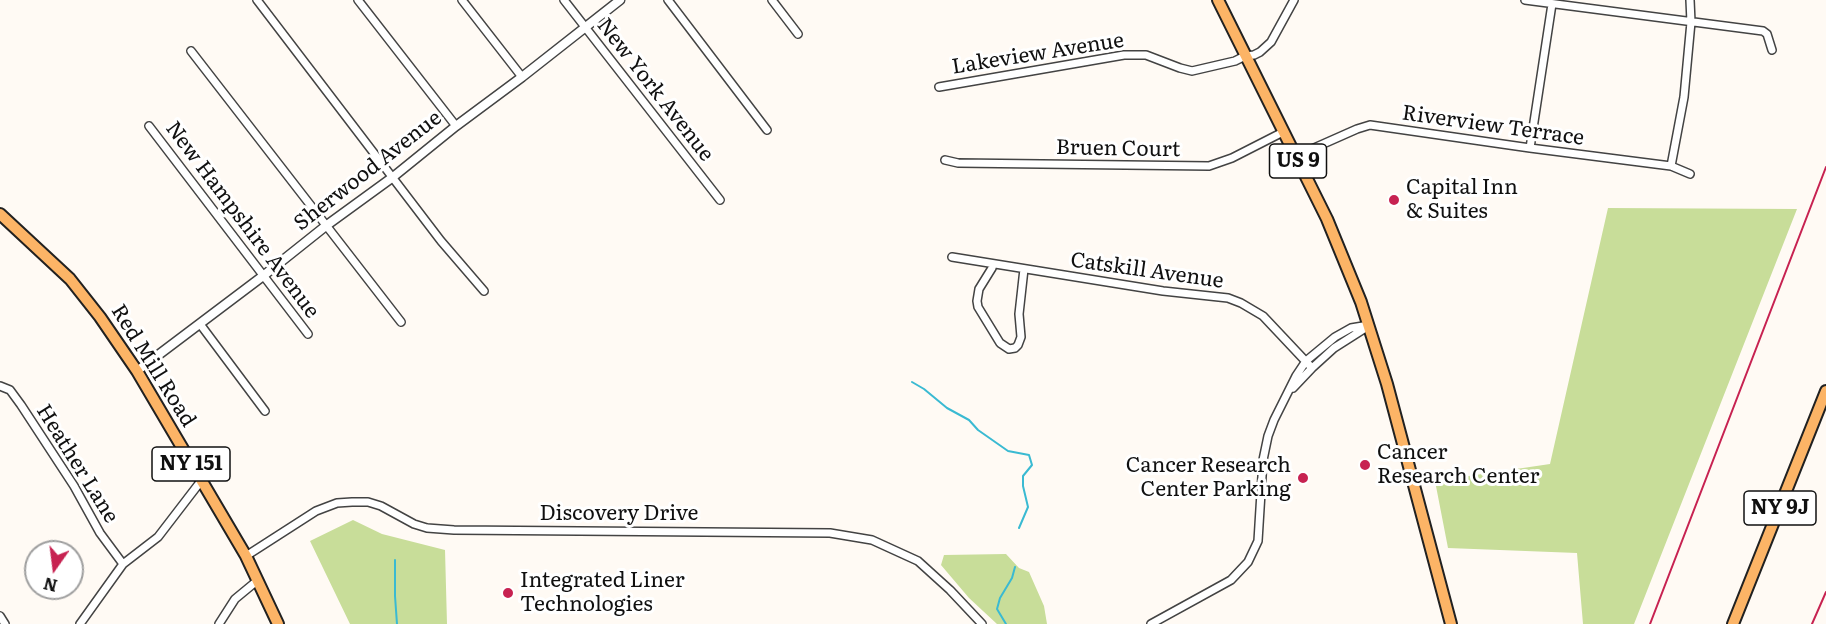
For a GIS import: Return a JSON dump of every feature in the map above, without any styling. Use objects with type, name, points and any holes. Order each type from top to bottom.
[{"type":"main road","name":"US 9","points":[[1218,0],[1337,242],[1369,325],[1404,447],[1450,624]]},
{"type":"main road","name":"Red Mill Road","points":[[0,213],[70,279],[100,317],[137,371],[246,556],[278,624]]},
{"type":"main road","name":"NY 9J","points":[[1733,624],[1826,391]]},
{"type":"street","points":[[257,0],[441,241],[484,291]]},
{"type":"street","points":[[358,0],[456,126]]},
{"type":"street","points":[[462,0],[522,77]]},
{"type":"street","name":"New York Avenue","points":[[564,0],[720,200]]},
{"type":"street","name":"Sherwood Avenue","points":[[137,371],[393,177],[620,0]]},
{"type":"street","points":[[668,0],[767,129]]},
{"type":"street","points":[[772,0],[798,34]]},
{"type":"street","name":"Lakeview Avenue","points":[[939,87],[1124,55],[1146,55],[1180,68],[1192,70],[1235,61],[1260,52],[1271,42],[1294,0]]},
{"type":"street","points":[[1525,0],[1763,31],[1767,34],[1772,50]]},
{"type":"street","points":[[1671,166],[1684,97],[1691,22],[1690,0]]},
{"type":"street","points":[[1530,148],[1552,4]]},
{"type":"street","points":[[191,51],[401,322]]},
{"type":"street","name":"Riverview Terrace","points":[[1296,156],[1370,125],[1671,166],[1690,174]]},
{"type":"street","name":"New Hampshire Avenue","points":[[149,126],[308,334]]},
{"type":"street","name":"Bruen Court","points":[[945,160],[958,163],[1209,166],[1232,158],[1284,132]]},
{"type":"street","name":"Catskill Avenue","points":[[952,257],[1234,301],[1252,308],[1263,316],[1312,368]]},
{"type":"street","points":[[993,264],[979,289],[978,307],[1000,343],[1009,349],[1018,345],[1021,337],[1019,314],[1024,269]]},
{"type":"street","points":[[200,324],[266,411]]},
{"type":"street","points":[[1151,624],[1231,580],[1248,562],[1258,541],[1262,472],[1268,436],[1286,396],[1306,361],[1335,337],[1351,328],[1369,325]]},
{"type":"street","points":[[1286,396],[1334,348],[1369,325]]},
{"type":"street","name":"Heather Lane","points":[[0,386],[10,390],[21,405],[74,486],[100,533],[123,564]]},
{"type":"street","points":[[80,624],[123,564],[158,537],[201,481]]},
{"type":"street","name":"Discovery Drive","points":[[246,556],[316,511],[337,503],[352,502],[368,502],[381,506],[414,524],[427,528],[454,530],[830,532],[872,540],[918,561],[982,624]]},
{"type":"street","points":[[219,624],[235,599],[258,580]]},
{"type":"street","points":[[0,616],[5,624]]},
{"type":"green space","points":[[1608,208],[1797,209],[1634,624],[1583,624],[1577,553],[1448,548],[1435,481],[1550,464]]},
{"type":"green space","points":[[353,520],[382,534],[445,550],[447,624],[350,624],[310,541]]},
{"type":"green space","points":[[1006,554],[1019,568],[1029,572],[1044,606],[1047,624],[997,624],[969,598],[941,565],[944,555]]},
{"type":"waterway","points":[[912,382],[947,408],[969,420],[978,430],[1008,451],[1029,455],[1032,465],[1023,476],[1028,507],[1019,528]]},
{"type":"waterway","points":[[395,560],[397,624]]},
{"type":"waterway","points":[[1006,624],[997,609],[1015,567]]},
{"type":"railway","points":[[1650,624],[1826,167]]},
{"type":"railway","points":[[1812,624],[1826,592]]},
{"type":"place","name":"Capital Inn & Suites","points":[[1394,200]]},
{"type":"place","name":"Cancer Research Center","points":[[1365,465]]},
{"type":"place","name":"Cancer Research Center Parking","points":[[1303,478]]},
{"type":"place","name":"Integrated Liner Technologies","points":[[508,593]]}]
